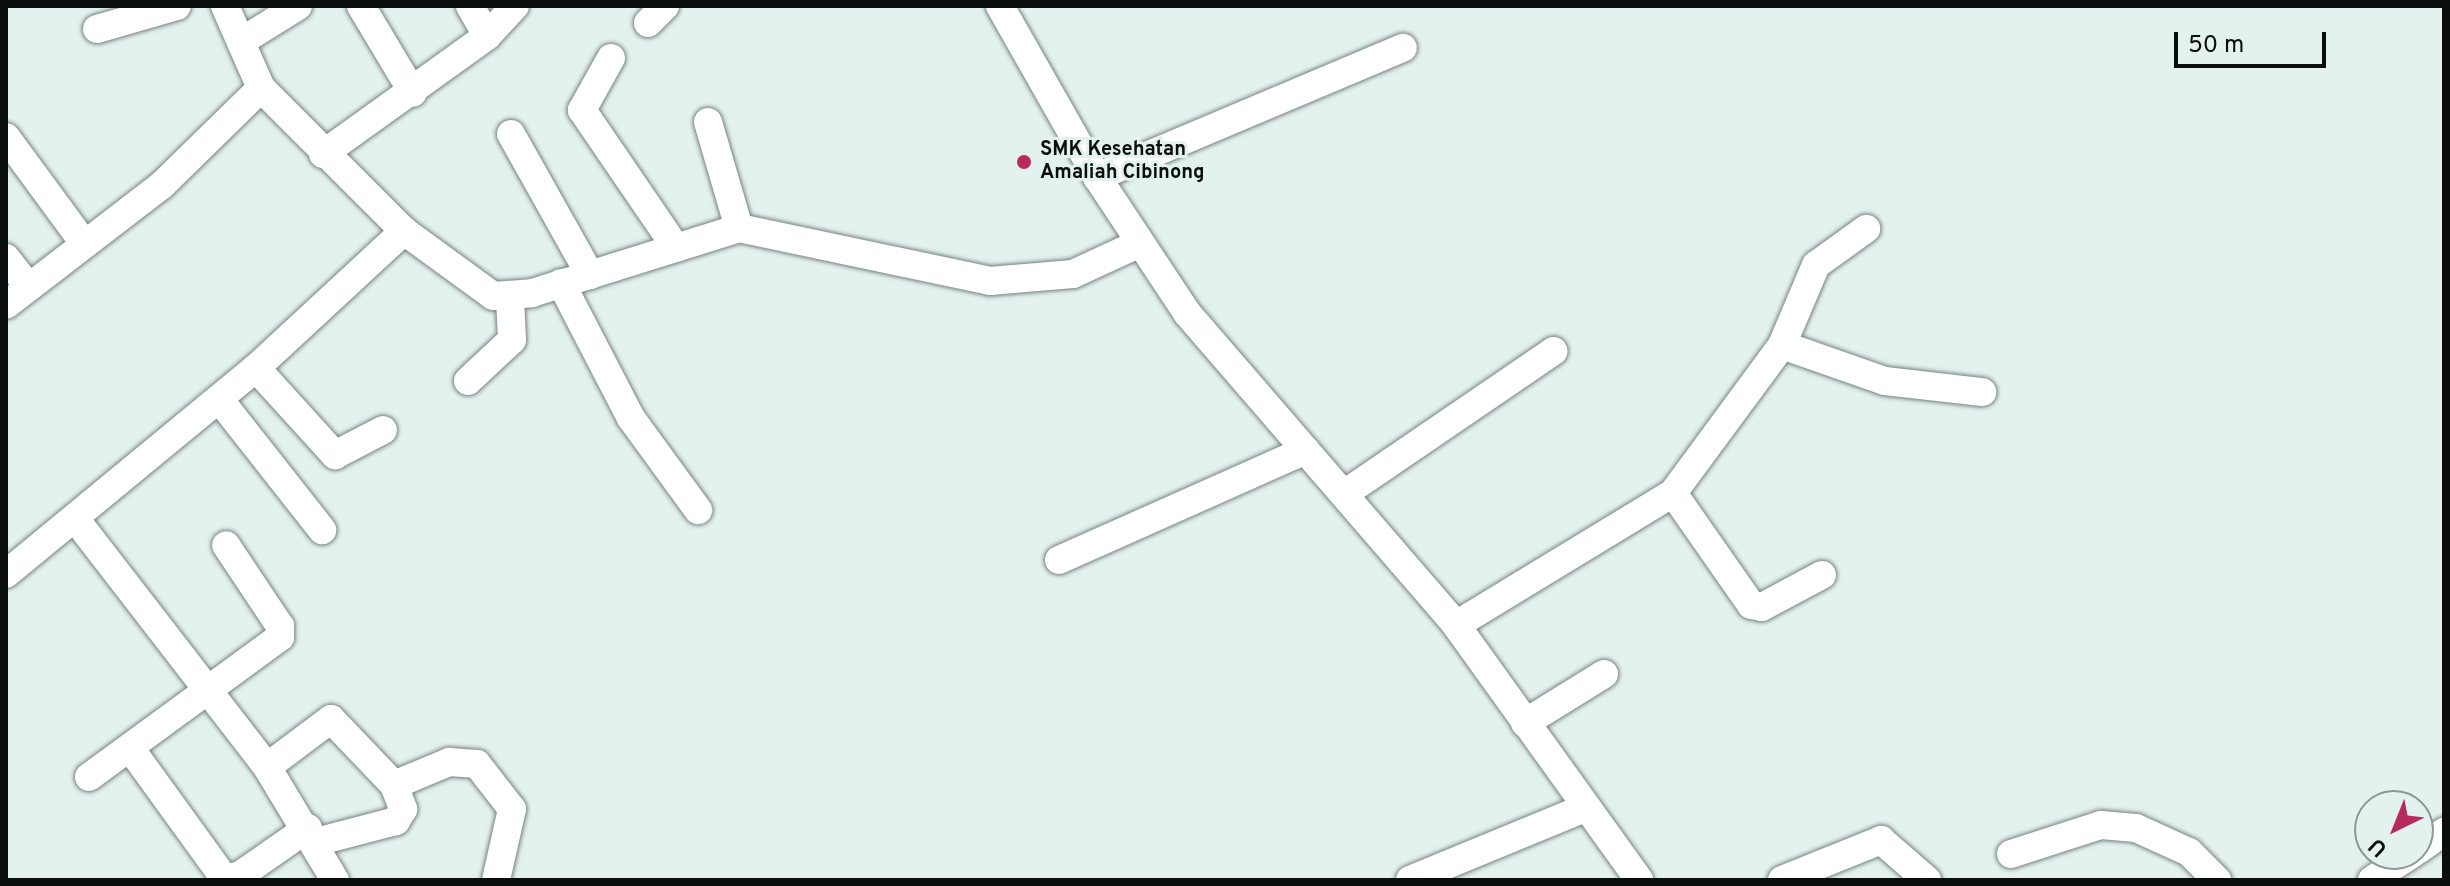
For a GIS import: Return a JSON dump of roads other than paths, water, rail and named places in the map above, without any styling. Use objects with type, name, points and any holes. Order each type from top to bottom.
[{"type":"street","points":[[97,29],[177,6]]},
{"type":"street","points":[[225,6],[261,88],[323,154],[404,231],[475,288],[510,297],[739,228],[990,281],[1073,274],[1140,243]]},
{"type":"street","points":[[242,41],[298,6]]},
{"type":"street","points":[[361,6],[413,93]]},
{"type":"street","points":[[470,6],[487,36]]},
{"type":"street","points":[[323,154],[413,93],[487,36],[515,6]]},
{"type":"street","points":[[1000,6],[1097,177],[1217,353],[1347,492],[1456,625],[1639,880]]},
{"type":"street","points":[[1097,177],[1403,48]]},
{"type":"street","points":[[611,58],[582,110],[676,248]]},
{"type":"street","points":[[6,305],[83,242],[162,185],[261,88]]},
{"type":"street","points":[[708,122],[739,228]]},
{"type":"street","points":[[511,134],[590,275]]},
{"type":"street","points":[[6,137],[83,242]]},
{"type":"street","points":[[1456,625],[1673,493],[1782,345],[1816,265],[1866,229]]},
{"type":"street","points":[[80,525],[404,231]]},
{"type":"street","points":[[6,258],[28,286]]},
{"type":"street","points":[[561,283],[631,418],[698,510]]},
{"type":"street","points":[[468,381],[512,340],[510,297]]},
{"type":"street","points":[[1782,345],[1885,381],[1982,392]]},
{"type":"street","points":[[1347,492],[1554,351]]},
{"type":"street","points":[[256,368],[335,455],[383,430]]},
{"type":"street","points":[[219,399],[322,530]]},
{"type":"street","points":[[1059,560],[1306,450]]},
{"type":"street","points":[[6,574],[158,473]]},
{"type":"street","points":[[1673,493],[1751,605],[1762,607],[1822,575]]},
{"type":"street","points":[[80,525],[267,767],[312,835],[335,880]]},
{"type":"street","points":[[89,777],[210,694],[282,632],[226,545]]},
{"type":"street","points":[[1525,723],[1604,674]]},
{"type":"street","points":[[130,748],[224,878],[239,876],[312,835],[396,821],[403,809],[394,785],[331,719],[267,767]]},
{"type":"street","points":[[394,785],[449,762],[477,764],[512,809],[496,880]]},
{"type":"street","points":[[1410,880],[1585,808]]},
{"type":"street","points":[[2011,854],[2101,825],[2136,828],[2189,852],[2217,880]]},
{"type":"street","points":[[1782,880],[1881,840],[1927,880]]},
{"type":"place","name":"SMK Kesehatan Amaliah Cibinong","points":[[1024,162]]}]
